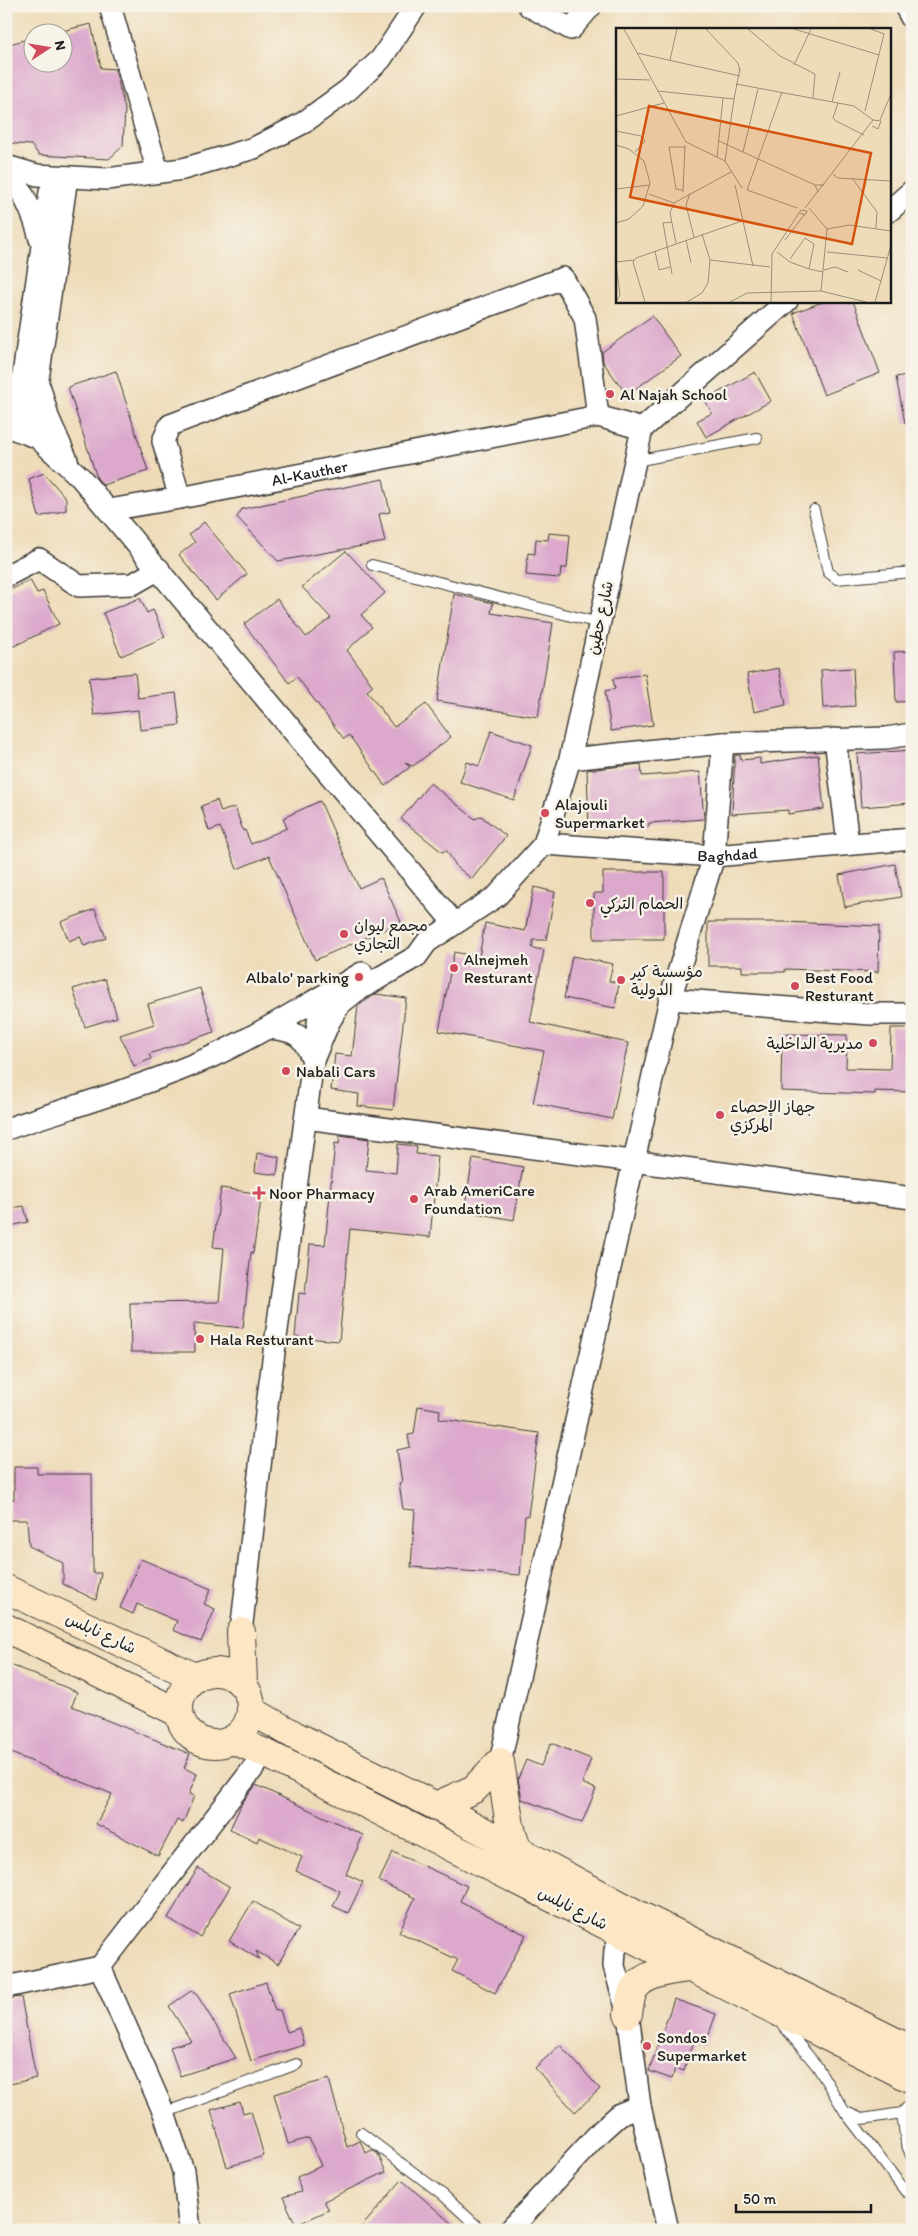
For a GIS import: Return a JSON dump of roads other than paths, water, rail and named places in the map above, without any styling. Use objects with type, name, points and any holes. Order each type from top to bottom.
[{"type":"main road","name":"شارع نابلس","points":[[6,1589],[203,1674]]},
{"type":"main road","points":[[6,1628],[179,1713]]},
{"type":"main road","points":[[203,1674],[229,1673],[243,1684],[248,1692],[252,1711],[246,1728],[233,1740],[222,1744],[210,1744],[199,1740],[189,1733],[182,1724],[179,1702],[182,1692],[203,1674],[224,1656],[241,1632]]},
{"type":"main road","points":[[241,1632],[243,1684]]},
{"type":"main road","name":"شارع نابلس","points":[[252,1711],[296,1736],[436,1806],[518,1852],[629,1923],[688,1968],[912,2078]]},
{"type":"main road","name":"شارع نابلس","points":[[233,1740],[265,1753],[629,1923],[912,2050]]},
{"type":"main road","points":[[436,1806],[474,1788],[500,1762]]},
{"type":"main road","points":[[500,1762],[510,1826],[518,1852]]},
{"type":"main road","points":[[628,2014],[632,1992],[638,1984],[654,1974],[688,1968]]},
{"type":"street","points":[[110,6],[158,172]]},
{"type":"street","points":[[6,167],[37,175],[107,179],[183,168],[254,148],[303,123],[348,90],[381,59],[416,6]]},
{"type":"street","points":[[529,6],[571,29],[591,6]]},
{"type":"street","points":[[904,6],[912,19]]},
{"type":"street","points":[[6,167],[37,223],[42,246]]},
{"type":"street","points":[[60,177],[42,246],[32,371],[52,426],[73,471]]},
{"type":"street","points":[[60,177],[32,371],[17,430],[36,437],[73,471],[109,510],[454,923]]},
{"type":"street","points":[[890,209],[912,191]]},
{"type":"street","points":[[180,498],[163,441],[170,425],[563,278],[585,318],[598,416]]},
{"type":"street","points":[[642,429],[785,302]]},
{"type":"street","points":[[6,386],[32,371]]},
{"type":"street","name":"Al-Kauther","points":[[109,510],[180,498],[598,416],[642,429]]},
{"type":"street","name":"شارع حطين","points":[[427,942],[497,896],[544,844],[570,759],[642,429]]},
{"type":"street","points":[[6,576],[39,559],[79,586],[133,584],[159,569]]},
{"type":"street","points":[[570,759],[723,743],[886,738],[912,734]]},
{"type":"street","points":[[835,739],[848,844]]},
{"type":"street","points":[[500,1762],[632,1161],[670,999],[714,856],[723,743]]},
{"type":"street","name":"Baghdad","points":[[544,844],[714,856],[912,839]]},
{"type":"street","points":[[6,1129],[151,1080],[210,1057],[269,1028],[410,946],[427,942]]},
{"type":"street","points":[[324,1019],[355,992],[417,956],[427,942]]},
{"type":"street","points":[[241,1632],[266,1405],[313,1060],[331,991]]},
{"type":"street","points":[[670,999],[870,1014],[912,1014]]},
{"type":"street","points":[[296,1011],[324,1019]]},
{"type":"street","points":[[269,1028],[291,1031],[306,1043],[313,1060]]},
{"type":"street","points":[[306,1118],[912,1198]]},
{"type":"street","points":[[6,1987],[100,1967],[265,1753]]},
{"type":"street","points":[[629,1923],[615,1950],[614,1966],[628,2014],[640,2106],[668,2230]]},
{"type":"street","points":[[100,1967],[164,2113],[183,2171],[190,2230]]},
{"type":"street","points":[[510,2230],[601,2131],[620,2114],[640,2106]]},
{"type":"lane","points":[[635,461],[756,438]]},
{"type":"lane","points":[[814,510],[828,572],[837,579],[912,572]]},
{"type":"lane","points":[[372,565],[599,623]]},
{"type":"lane","points":[[768,2007],[817,2066],[845,2112],[906,2192],[912,2188]]},
{"type":"lane","points":[[164,2113],[297,2064]]},
{"type":"lane","points":[[845,2112],[862,2119],[902,2113],[912,2102]]},
{"type":"lane","points":[[902,2113],[906,2143],[912,2158]]},
{"type":"lane","points":[[361,2133],[442,2194],[481,2230]]},
{"type":"place","name":"Al Najah School","points":[[610,394]]},
{"type":"place","name":"Alajouli Supermarket","points":[[545,813]]},
{"type":"place","name":"الحمام التركي","points":[[590,903]]},
{"type":"place","name":"مجمع ليوان التجاري","points":[[344,934]]},
{"type":"place","name":"Alnejmeh Resturant","points":[[454,968]]},
{"type":"place","name":"Albalo' parking","points":[[359,977]]},
{"type":"place","name":"مؤسسة كير الدولية","points":[[621,980]]},
{"type":"place","name":"Best Food Resturant","points":[[795,986]]},
{"type":"place","name":"مديرية الداخلية","points":[[873,1043]]},
{"type":"place","name":"Nabali Cars","points":[[286,1071]]},
{"type":"place","name":"جهاز الإحصاء المركزي","points":[[720,1115]]},
{"type":"place","name":"Noor Pharmacy","points":[[259,1193]]},
{"type":"place","name":"Arab AmeriCare Foundation","points":[[414,1199]]},
{"type":"place","name":"Hala Resturant","points":[[200,1339]]},
{"type":"place","name":"Sondos Supermarket","points":[[647,2046]]}]
